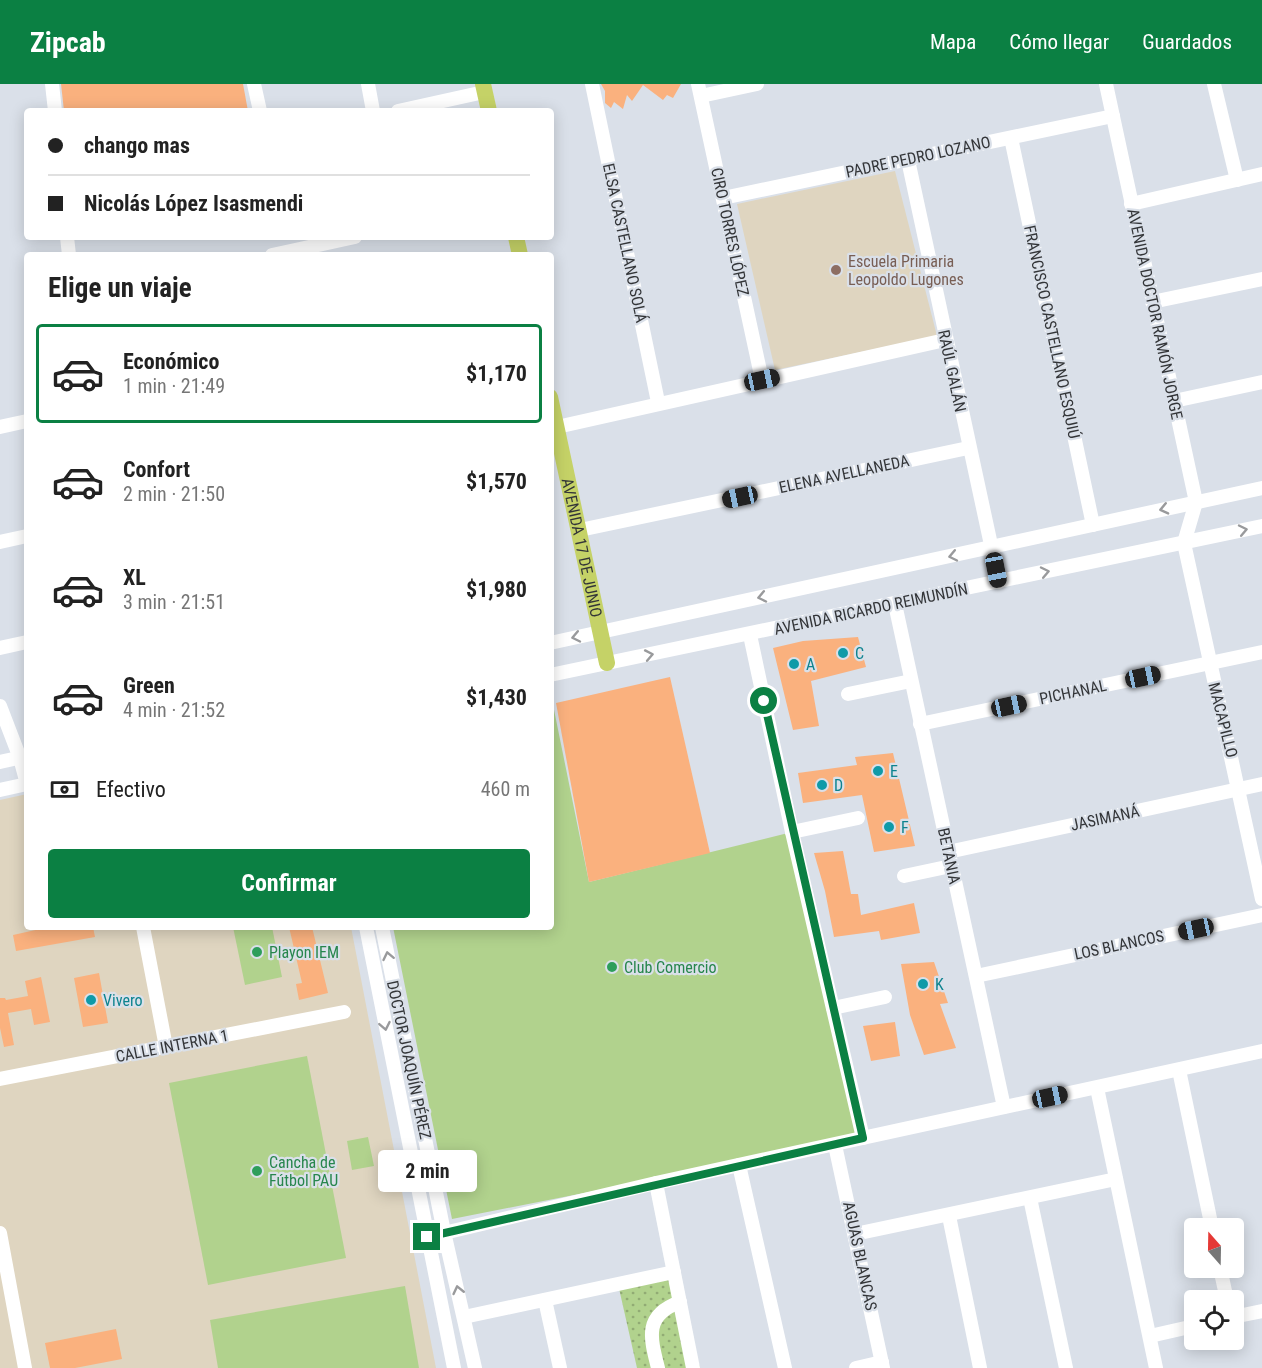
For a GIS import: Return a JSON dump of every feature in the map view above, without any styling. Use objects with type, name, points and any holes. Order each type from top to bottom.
[{"type":"main road","points":[[484,88],[488,108]]},
{"type":"main road","name":"AVENIDA 17 DE JUNIO","points":[[554,414],[608,663]]},
{"type":"street","points":[[52,84],[55,108]]},
{"type":"street","points":[[254,84],[259,108]]},
{"type":"street","points":[[368,84],[372,108]]},
{"type":"street","name":"ELSA CASTELLANO SOLÁ","points":[[592,84],[658,402]]},
{"type":"street","points":[[700,90],[757,84]]},
{"type":"street","name":"AVENIDA DOCTOR RAMÓN JORGE","points":[[1106,84],[1196,502],[1184,543]]},
{"type":"street","points":[[1214,84],[1237,180]]},
{"type":"street","points":[[409,108],[484,88]]},
{"type":"street","name":"CIRO TORRES LÓPEZ","points":[[700,90],[762,380]]},
{"type":"street","name":"PADRE PEDRO LOZANO","points":[[723,198],[1113,116]]},
{"type":"street","name":"FRANCISCO CASTELLANO ESQUIÚ","points":[[1011,138],[1093,525]]},
{"type":"street","name":"RAÚL GALÁN","points":[[908,160],[968,448],[999,582]]},
{"type":"street","points":[[1131,204],[1262,174]]},
{"type":"street","points":[[286,252],[341,240]]},
{"type":"street","points":[[1152,302],[1262,279]]},
{"type":"street","points":[[557,427],[658,402],[945,340]]},
{"type":"street","points":[[1174,401],[1262,382]]},
{"type":"street","points":[[0,427],[24,422]]},
{"type":"street","name":"ELENA AVELLANEDA","points":[[580,530],[968,448]]},
{"type":"street","points":[[554,642],[1262,488]]},
{"type":"street","name":"AVENIDA RICARDO REIMUNDÍN","points":[[554,674],[750,635],[1262,526]]},
{"type":"street","points":[[0,542],[24,537]]},
{"type":"street","name":"MACAPILLO","points":[[1184,543],[1240,789],[1262,899]]},
{"type":"street","name":"BETANIA","points":[[896,604],[1004,1107]]},
{"type":"street","points":[[750,635],[792,832],[863,1138]]},
{"type":"street","points":[[0,648],[24,643]]},
{"type":"street","name":"PICHANAL","points":[[920,724],[1262,652]]},
{"type":"street","points":[[848,694],[911,681]]},
{"type":"street","points":[[0,706],[24,757],[0,762]]},
{"type":"street","name":"JASIMANÁ","points":[[904,876],[949,859],[1262,784]]},
{"type":"street","points":[[0,790],[24,785]]},
{"type":"street","points":[[792,832],[858,818]]},
{"type":"street","name":"LOS BLANCOS","points":[[976,976],[1262,915]]},
{"type":"street","points":[[145,930],[166,1047]]},
{"type":"street","name":"DOCTOR JOAQUÍN PÉREZ","points":[[367,930],[453,1368]]},
{"type":"street","name":"DOCTOR JOAQUÍN PÉREZ","points":[[383,930],[444,1232],[475,1368]]},
{"type":"street","points":[[833,1008],[885,997]]},
{"type":"street","name":"CALLE INTERNA 1","points":[[0,1079],[345,1012]]},
{"type":"street","points":[[427,1237],[656,1183],[1262,1051]]},
{"type":"street","points":[[1179,1070],[1210,1218]]},
{"type":"street","points":[[1097,1088],[1156,1368]]},
{"type":"street","name":"AGUAS BLANCAS","points":[[835,1145],[883,1365]]},
{"type":"street","points":[[739,1165],[785,1368]]},
{"type":"street","points":[[855,1234],[1116,1179]]},
{"type":"street","points":[[656,1183],[693,1368]]},
{"type":"street","points":[[1030,1198],[1066,1368]]},
{"type":"street","points":[[949,1216],[980,1368]]},
{"type":"street","points":[[0,1233],[25,1368]]},
{"type":"street","points":[[464,1317],[674,1272]]},
{"type":"street","points":[[545,1300],[560,1368]]},
{"type":"street","points":[[658,1368],[651,1340],[653,1323],[663,1310],[680,1302]]},
{"type":"street","points":[[1244,1315],[1262,1311]]},
{"type":"street","points":[[1150,1336],[1184,1328]]},
{"type":"street","points":[[856,1368],[883,1365]]},
{"type":"shaded area","name":"Escuela Primaria Leopoldo Lugones","points":[[895,171],[937,336],[775,370],[737,204]]},
{"type":"shaded area","points":[[24,795],[24,930],[352,930],[436,1368],[0,1368],[0,800]]},
{"type":"green space","name":"Club Comercio","points":[[554,710],[589,882],[792,832],[863,1138],[452,1219],[394,930],[554,930]]},
{"type":"green space","name":"Playon IEM","points":[[234,930],[273,930],[282,977],[245,985]]},
{"type":"green space","name":"Cancha de Fútbol PAU","points":[[307,1056],[346,1258],[208,1285],[169,1083]]},
{"type":"green space","points":[[368,1137],[374,1166],[352,1170],[347,1141]]},
{"type":"green space","points":[[675,1275],[700,1368],[637,1368],[618,1284]]},
{"type":"green space","points":[[405,1286],[419,1368],[218,1368],[210,1320]]},
{"type":"building","points":[[61,84],[243,84],[247,108],[64,108]]},
{"type":"building","points":[[601,84],[681,84],[673,98],[667,95],[663,100],[643,85],[632,101],[627,95],[623,109],[614,102],[611,108],[605,103],[605,91]]},
{"type":"building","points":[[858,637],[866,667],[811,681],[819,726],[793,730],[773,648],[803,641]]},
{"type":"building","points":[[670,677],[710,853],[589,882],[556,703]]},
{"type":"building","points":[[893,753],[915,846],[874,852],[862,795],[803,803],[798,773],[857,765],[855,757]]},
{"type":"building","points":[[843,851],[851,894],[858,894],[861,915],[914,903],[920,933],[881,940],[879,931],[834,937],[825,891],[814,853]]},
{"type":"building","points":[[36,930],[94,930],[95,937],[16,951],[13,935]]},
{"type":"building","points":[[290,930],[313,930],[328,993],[299,1000],[296,984],[302,983]]},
{"type":"building","points":[[934,962],[948,1003],[940,1004],[956,1048],[924,1055],[910,1015],[901,964]]},
{"type":"building","name":"Vivero","points":[[99,973],[108,1023],[83,1027],[74,978]]},
{"type":"building","points":[[41,977],[50,1022],[34,1025],[31,1009],[8,1013],[14,1045],[4,1047],[0,1028],[0,998],[6,1000],[28,996],[25,981]]},
{"type":"building","points":[[895,1022],[900,1056],[871,1061],[863,1026]]},
{"type":"building","points":[[116,1329],[122,1359],[75,1368],[50,1368],[45,1343]]},
{"type":"place","name":"Escuela Primaria Leopoldo Lugones","points":[[836,270]]},
{"type":"place","name":"C","points":[[843,653]]},
{"type":"place","name":"A","points":[[794,664]]},
{"type":"place","name":"E","points":[[878,771]]},
{"type":"place","name":"D","points":[[822,785]]},
{"type":"place","name":"F","points":[[889,827]]},
{"type":"place","name":"Playon IEM","points":[[257,952]]},
{"type":"place","name":"Club Comercio","points":[[612,967]]},
{"type":"place","name":"K","points":[[923,984]]},
{"type":"place","name":"Vivero","points":[[91,1000]]},
{"type":"place","name":"Cancha de Fútbol PAU","points":[[257,1171]]},
{"type":"route","points":[[427,1237],[656,1183],[863,1138],[764,701]]}]
